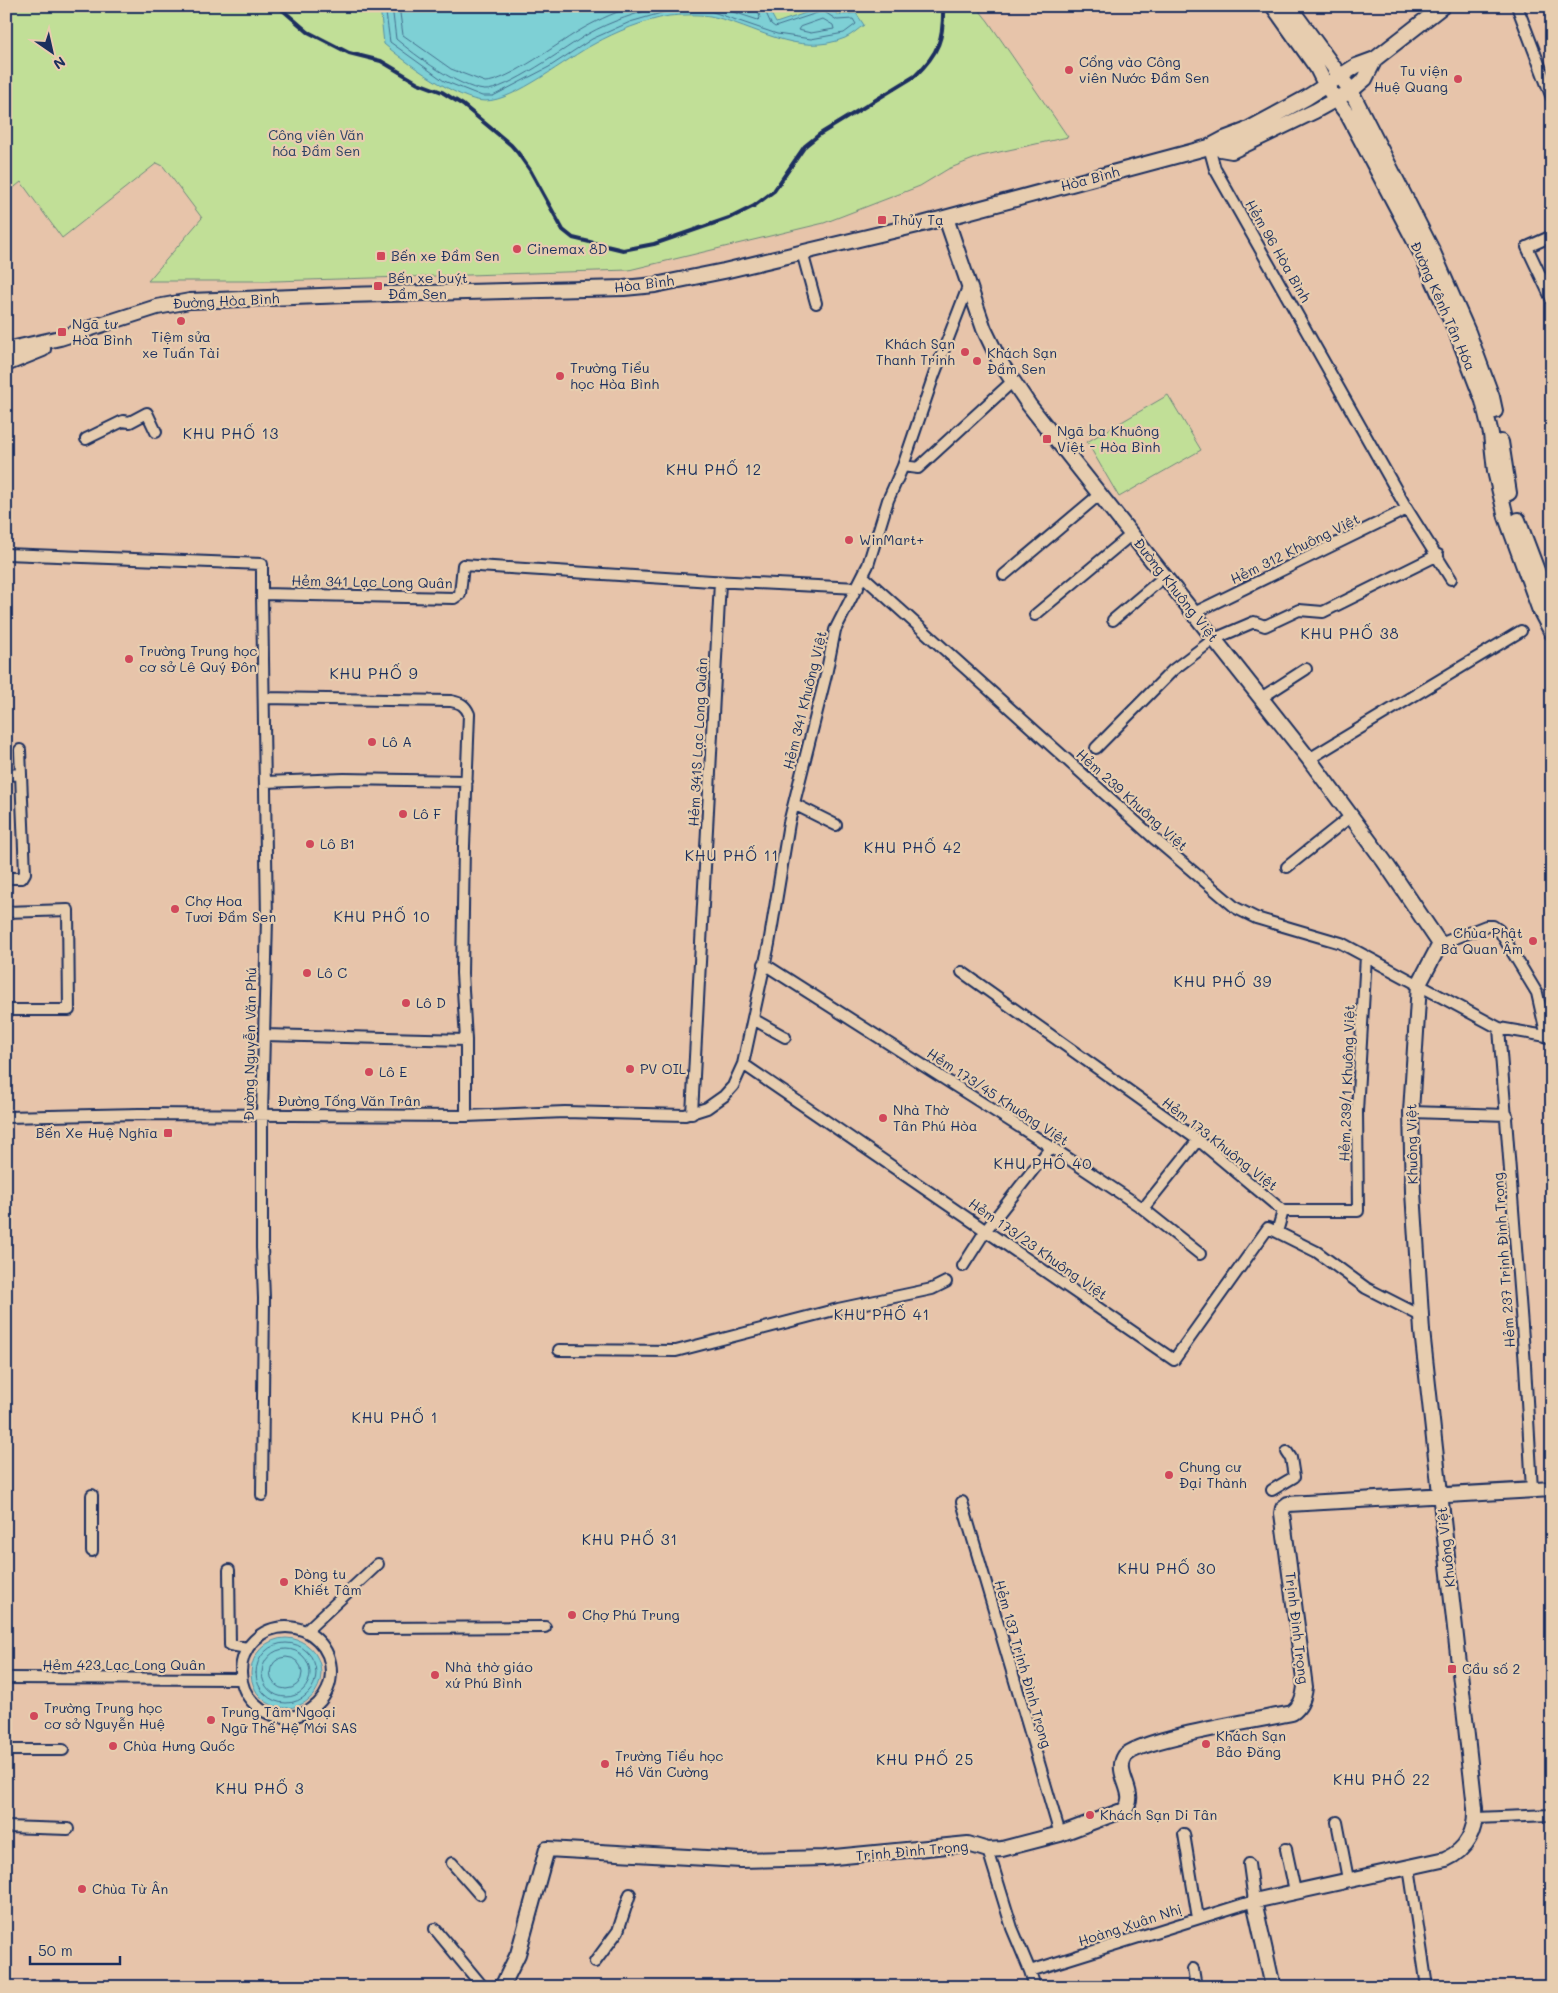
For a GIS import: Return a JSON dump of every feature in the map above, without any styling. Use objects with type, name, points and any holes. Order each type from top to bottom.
[{"type":"street","name":"Đường Kênh Tân Hóa","points":[[1273,6],[1317,68],[1326,86],[1348,115],[1422,255],[1458,336],[1483,401],[1495,471],[1506,517],[1538,608],[1549,610]]},
{"type":"street","name":"Đường Kênh Tân Hóa","points":[[1289,6],[1351,91],[1432,250],[1468,332],[1492,397],[1508,490],[1549,610],[1552,633]]},
{"type":"street","points":[[1516,6],[1552,98]]},
{"type":"street","name":"Hòa Bình","points":[[336,295],[624,288],[687,279],[946,218],[1210,147],[1224,139],[1245,132],[1326,86],[1356,66],[1375,59],[1433,9]]},
{"type":"street","name":"Hòa Bình","points":[[1210,147],[1232,151],[1336,99],[1351,91],[1365,79],[1375,59]]},
{"type":"street","name":"Hẻm 96 Hòa Bình","points":[[1210,147],[1215,169],[1407,509],[1451,579]]},
{"type":"street","name":"Đường Khuông Việt","points":[[946,218],[968,288],[988,337],[1000,362],[1029,405],[1309,759],[1440,944]]},
{"type":"street","points":[[1552,236],[1527,247],[1552,300]]},
{"type":"street","points":[[802,252],[816,302]]},
{"type":"street","name":"Hẻm 341 Khuông Việt","points":[[692,1114],[712,1106],[724,1096],[733,1086],[743,1064],[770,944],[789,823],[835,630],[864,577],[888,500],[903,466],[934,375],[968,288]]},
{"type":"street","name":"Đường Hòa Bình","points":[[6,350],[60,338],[119,318],[179,302],[336,295]]},
{"type":"street","name":"Đường Hòa Bình","points":[[6,364],[45,348],[60,338]]},
{"type":"street","points":[[903,466],[918,468],[1013,381]]},
{"type":"street","points":[[86,439],[123,421],[130,422],[147,413],[156,432]]},
{"type":"street","points":[[1004,575],[1100,494]]},
{"type":"street","name":"Hẻm 312 Khuông Việt","points":[[1194,614],[1407,509]]},
{"type":"street","points":[[1034,615],[1132,534]]},
{"type":"street","points":[[6,554],[262,564],[262,594]]},
{"type":"street","points":[[1096,748],[1173,670],[1214,640],[1254,622],[1265,626],[1299,610],[1323,612],[1438,556]]},
{"type":"street","name":"Hẻm 341 Lạc Long Quân","points":[[262,594],[454,598],[459,597],[461,592],[463,565],[720,582],[858,588]]},
{"type":"street","points":[[1113,620],[1165,576]]},
{"type":"street","name":"Hẻm 239 Khuông Việt","points":[[864,577],[1156,840],[1236,908],[1256,918],[1341,943],[1499,1028],[1550,1037]]},
{"type":"street","name":"Hẻm 341S Lạc Long Quân","points":[[692,1114],[720,582]]},
{"type":"street","name":"Đường Nguyễn Văn Phú","points":[[262,594],[267,919],[262,1114],[264,1298],[262,1495]]},
{"type":"street","points":[[1309,759],[1521,630]]},
{"type":"street","points":[[1261,698],[1306,669]]},
{"type":"street","points":[[264,698],[461,703],[466,706],[469,714],[462,973],[466,1040],[466,1116]]},
{"type":"street","points":[[6,878],[22,878],[25,873],[20,750]]},
{"type":"street","points":[[6,775],[21,774]]},
{"type":"street","points":[[265,782],[344,779],[467,780]]},
{"type":"street","points":[[794,804],[836,825]]},
{"type":"street","points":[[1287,867],[1351,816]]},
{"type":"street","points":[[6,912],[68,910],[69,1010],[6,1010]]},
{"type":"street","points":[[1440,944],[1486,926],[1493,926],[1499,930],[1537,993],[1550,1037]]},
{"type":"street","name":"Khuông Việt","points":[[1254,1901],[1348,1879],[1441,1861],[1454,1855],[1468,1841],[1473,1832],[1476,1818],[1421,1316],[1413,1192],[1411,1112],[1419,984],[1440,944]]},
{"type":"street","name":"Hẻm 239/1 Khuông Việt","points":[[1282,1212],[1358,1211],[1356,1111],[1366,956]]},
{"type":"street","name":"Hẻm 173/45 Khuông Việt","points":[[764,964],[1051,1147],[1140,1208],[1200,1254]]},
{"type":"street","name":"Hẻm 173 Khuông Việt","points":[[962,972],[1198,1140],[1282,1212]]},
{"type":"street","points":[[753,1019],[785,1038]]},
{"type":"street","name":"Hẻm 237 Trịnh Đình Trọng","points":[[1499,1028],[1525,1365],[1532,1490]]},
{"type":"street","points":[[264,1035],[466,1040]]},
{"type":"street","name":"Hẻm 173/23 Khuông Việt","points":[[743,1064],[1174,1360],[1268,1228],[1277,1232]]},
{"type":"street","name":"Đường Tống Văn Trân","points":[[6,1117],[139,1114],[466,1116],[564,1112],[692,1114]]},
{"type":"street","points":[[1411,1112],[1507,1115]]},
{"type":"street","points":[[1140,1208],[1146,1205],[1198,1140]]},
{"type":"street","points":[[963,1266],[986,1230],[1051,1147]]},
{"type":"street","points":[[1282,1212],[1277,1232],[1317,1252],[1366,1288],[1421,1316]]},
{"type":"street","points":[[559,1350],[676,1351],[838,1309],[932,1289],[946,1282]]},
{"type":"street","points":[[1272,1490],[1294,1477],[1291,1458],[1287,1452]]},
{"type":"street","name":"Trịnh Đình Trọng","points":[[502,1987],[518,1954],[547,1849],[727,1860],[822,1858],[968,1844],[988,1850],[1002,1850],[1060,1834],[1124,1810],[1130,1800],[1121,1772],[1122,1764],[1124,1757],[1134,1749],[1166,1738],[1292,1713],[1299,1706],[1305,1687],[1282,1513],[1286,1505],[1440,1494],[1552,1489]]},
{"type":"street","points":[[92,1494],[92,1551]]},
{"type":"street","name":"Hẻm 137 Trịnh Đình Trọng","points":[[962,1502],[1060,1834]]},
{"type":"street","points":[[306,1632],[378,1564]]},
{"type":"street","points":[[229,1570],[230,1645],[247,1648]]},
{"type":"street","points":[[280,1627],[293,1627],[306,1632],[323,1646],[330,1666],[328,1688],[315,1706],[303,1713],[290,1717],[276,1716],[264,1711],[253,1703],[245,1692],[241,1679],[242,1658],[247,1648],[256,1638],[267,1631],[280,1627]]},
{"type":"street","points":[[369,1628],[545,1627]]},
{"type":"street","name":"Hẻm 423 Lạc Long Quân","points":[[6,1678],[241,1679]]},
{"type":"street","points":[[6,1750],[63,1750]]},
{"type":"street","points":[[1476,1818],[1552,1815]]},
{"type":"street","points":[[1337,1822],[1348,1879]]},
{"type":"street","points":[[6,1827],[68,1828]]},
{"type":"street","points":[[1184,1834],[1198,1918]]},
{"type":"street","points":[[1286,1849],[1295,1891]]},
{"type":"street","points":[[988,1850],[1012,1928],[1035,1987]]},
{"type":"street","points":[[452,1863],[479,1894]]},
{"type":"street","points":[[1249,1864],[1254,1901],[1273,1987]]},
{"type":"street","points":[[1409,1868],[1427,1987]]},
{"type":"street","points":[[595,1962],[618,1931],[630,1894]]},
{"type":"street","name":"Hoàng Xuân Nhị","points":[[1030,1971],[1254,1901]]},
{"type":"street","points":[[435,1929],[483,1987]]},
{"type":"street","points":[[1192,1969],[1196,1987]]},
{"type":"green space","name":"Công viên Văn hóa Đầm Sen","points":[[6,6],[976,6],[1068,137],[981,156],[948,169],[920,186],[824,223],[629,270],[275,281],[148,281],[202,218],[163,166],[157,163],[62,238],[21,182],[6,194]]},
{"type":"green space","points":[[1168,395],[1201,450],[1119,497],[1087,442]]},
{"type":"water","points":[[380,6],[767,6],[776,23],[827,6],[838,15],[856,13],[864,25],[845,38],[827,43],[810,44],[776,38],[727,20],[710,16],[669,16],[659,18],[630,27],[603,39],[526,87],[497,99],[485,101],[474,99],[446,87],[418,70],[384,44]]},
{"type":"water","points":[[279,1638],[293,1638],[306,1644],[315,1653],[321,1666],[319,1686],[311,1698],[293,1708],[279,1708],[266,1702],[257,1693],[251,1680],[251,1666],[257,1653],[266,1644]]},
{"type":"railway","points":[[278,6],[308,32],[349,53],[381,61],[418,83],[442,92],[463,105],[518,153],[530,170],[563,230],[573,238],[623,250],[654,244],[732,217],[754,206],[774,191],[805,146],[820,134],[915,76],[923,68],[935,52],[941,36],[943,6]]},
{"type":"place","name":"Cổng vào Công viên Nước Đầm Sen","points":[[1069,70]]},
{"type":"place","name":"Tu viện Huệ Quang","points":[[1458,79]]},
{"type":"place","name":"Thủy Tạ","points":[[882,220]]},
{"type":"place","name":"Cinemax 8D","points":[[517,249]]},
{"type":"place","name":"Bến xe Đầm Sen","points":[[381,256]]},
{"type":"place","name":"Bến xe buýt Đầm Sen","points":[[378,286]]},
{"type":"place","name":"Tiệm sửa xe Tuấn Tài","points":[[181,321]]},
{"type":"place","name":"Ngã tư Hòa Bình","points":[[62,332]]},
{"type":"place","name":"Khách Sạn Thanh Trinh","points":[[965,352]]},
{"type":"place","name":"Khách Sạn Đầm Sen","points":[[977,361]]},
{"type":"place","name":"Trường Tiểu học Hòa Bình","points":[[560,376]]},
{"type":"place","name":"Ngã ba Khuông Việt - Hòa Bình","points":[[1047,439]]},
{"type":"place","name":"WinMart+","points":[[849,540]]},
{"type":"place","name":"Trường Trung học cơ sở Lê Quý Đôn","points":[[129,659]]},
{"type":"place","name":"Lô A","points":[[372,742]]},
{"type":"place","name":"Lô F","points":[[403,814]]},
{"type":"place","name":"Lô B1","points":[[310,844]]},
{"type":"place","name":"Chợ Hoa Tươi Đầm Sen","points":[[175,909]]},
{"type":"place","name":"Chùa Phật Bà Quan Âm","points":[[1533,941]]},
{"type":"place","name":"Lô C","points":[[307,973]]},
{"type":"place","name":"Lô D","points":[[406,1003]]},
{"type":"place","name":"PV OIL","points":[[630,1069]]},
{"type":"place","name":"Lô E","points":[[369,1072]]},
{"type":"place","name":"Nhà Thờ Tân Phú Hòa","points":[[883,1118]]},
{"type":"place","name":"Bến Xe Huệ Nghĩa","points":[[168,1133]]},
{"type":"place","name":"Chung cư Đại Thành","points":[[1169,1475]]},
{"type":"place","name":"Dòng tu Khiết Tâm","points":[[284,1582]]},
{"type":"place","name":"Chợ Phú Trung","points":[[572,1615]]},
{"type":"place","name":"Cầu số 2","points":[[1452,1669]]},
{"type":"place","name":"Nhà thờ giáo xứ Phú Bình","points":[[435,1675]]},
{"type":"place","name":"Trường Trung học cơ sở Nguyễn Huệ","points":[[34,1716]]},
{"type":"place","name":"Trung Tâm Ngoại Ngữ Thế Hệ Mới SAS","points":[[211,1720]]},
{"type":"place","name":"Khách Sạn Bảo Đăng","points":[[1206,1744]]},
{"type":"place","name":"Chùa Hưng Quốc","points":[[113,1746]]},
{"type":"place","name":"Trường Tiểu học Hồ Văn Cường","points":[[605,1764]]},
{"type":"place","name":"Khách Sạn Di Tân","points":[[1090,1815]]},
{"type":"place","name":"Chùa Từ Ân","points":[[82,1889]]},
{"type":"district","name":"KHU PHỐ 13","points":[[231,434]]},
{"type":"district","name":"KHU PHỐ 12","points":[[714,470]]},
{"type":"district","name":"KHU PHỐ 38","points":[[1350,634]]},
{"type":"district","name":"KHU PHỐ 9","points":[[374,674]]},
{"type":"district","name":"KHU PHỐ 42","points":[[913,848]]},
{"type":"district","name":"KHU PHỐ 11","points":[[732,856]]},
{"type":"district","name":"KHU PHỐ 10","points":[[382,917]]},
{"type":"district","name":"KHU PHỐ 39","points":[[1223,982]]},
{"type":"district","name":"KHU PHỐ 40","points":[[1043,1164]]},
{"type":"district","name":"KHU PHỐ 41","points":[[882,1315]]},
{"type":"district","name":"KHU PHỐ 1","points":[[395,1418]]},
{"type":"district","name":"KHU PHỐ 31","points":[[630,1540]]},
{"type":"district","name":"KHU PHỐ 30","points":[[1167,1569]]},
{"type":"district","name":"KHU PHỐ 25","points":[[925,1760]]},
{"type":"district","name":"KHU PHỐ 22","points":[[1382,1780]]},
{"type":"district","name":"KHU PHỐ 3","points":[[260,1789]]}]
